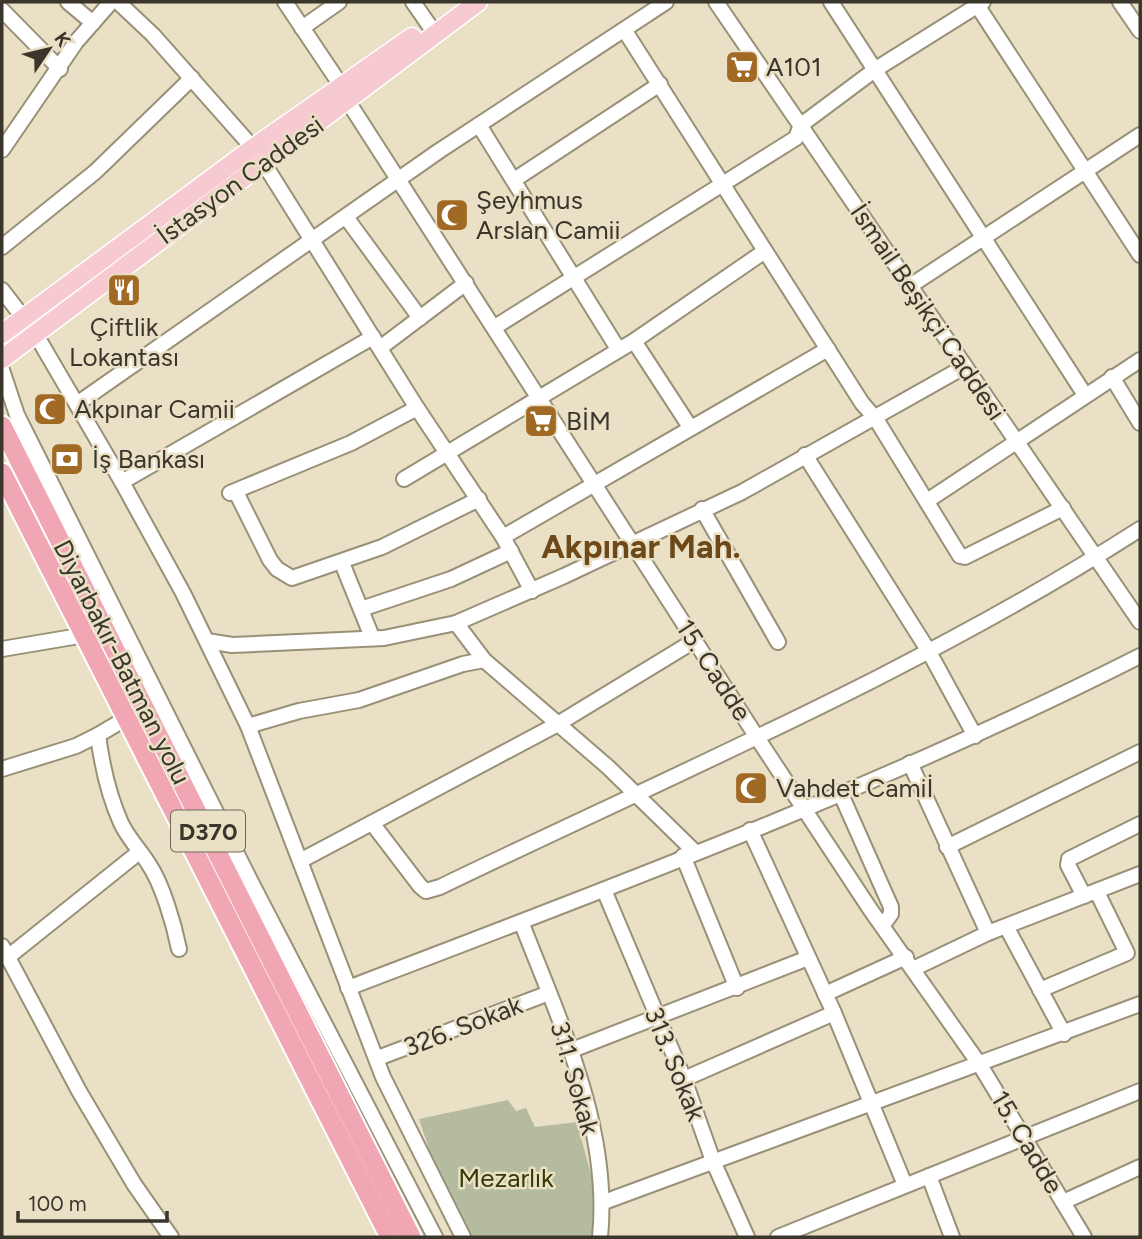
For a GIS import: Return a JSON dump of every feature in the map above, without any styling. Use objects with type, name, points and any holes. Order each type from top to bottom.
[{"type":"highway","name":"Diyarbakır-Batman yolu","points":[[2,426],[411,1237]]},
{"type":"highway","name":"Diyarbakır-Batman yolu","points":[[2,473],[390,1237]]},
{"type":"main road","name":"İstasyon Caddesi","points":[[344,94],[460,2]]},
{"type":"main road","name":"İstasyon Caddesi","points":[[2,359],[30,326],[258,155],[478,2]]},
{"type":"main road","name":"İstasyon Caddesi","points":[[2,334],[30,326]]},
{"type":"street","points":[[68,2],[93,23]]},
{"type":"street","points":[[2,150],[111,2]]},
{"type":"street","points":[[118,2],[192,78],[258,155],[417,408],[503,537],[532,591]]},
{"type":"street","name":"15. Cadde","points":[[285,2],[596,483],[631,545],[758,739],[979,1065],[1084,1237]]},
{"type":"street","points":[[302,28],[339,2]]},
{"type":"street","points":[[413,2],[429,25]]},
{"type":"street","points":[[77,404],[398,180],[666,2]]},
{"type":"street","name":"İsmail Beşikçi Caddesi","points":[[716,2],[1140,622]]},
{"type":"street","points":[[831,2],[1086,396]]},
{"type":"street","points":[[1120,2],[1140,31]]},
{"type":"street","points":[[495,327],[576,279],[796,138],[801,125],[876,69],[978,3],[1140,255]]},
{"type":"street","points":[[2,10],[60,69]]},
{"type":"street","points":[[625,31],[876,419],[960,556],[965,557],[1063,508]]},
{"type":"street","points":[[2,247],[95,172],[192,78]]},
{"type":"street","points":[[514,180],[660,84]]},
{"type":"street","points":[[479,125],[618,349]]},
{"type":"street","points":[[910,286],[1140,135]]},
{"type":"street","points":[[346,217],[420,318]]},
{"type":"street","points":[[404,479],[634,341],[765,251]]},
{"type":"street","points":[[122,482],[420,318],[467,284]]},
{"type":"street","points":[[2,290],[30,326],[122,482],[248,726],[348,988],[378,1058],[383,1077],[463,1237]]},
{"type":"street","points":[[634,341],[690,427]]},
{"type":"street","points":[[503,537],[828,348]]},
{"type":"street","points":[[928,501],[1140,360]]},
{"type":"street","points":[[206,641],[232,645],[384,638],[456,623],[532,591],[742,492],[805,455],[876,419],[964,367]]},
{"type":"street","points":[[2,370],[17,415],[251,881],[435,1237]]},
{"type":"street","points":[[1112,377],[1140,423]]},
{"type":"street","points":[[417,408],[351,443],[233,493],[270,560],[284,575],[292,578],[342,563],[479,499]]},
{"type":"street","points":[[805,455],[928,650],[975,736]]},
{"type":"street","points":[[702,509],[778,642]]},
{"type":"street","points":[[372,823],[426,891],[526,849],[693,765],[758,739],[928,650],[1097,557],[1140,529]]},
{"type":"street","points":[[361,609],[451,579],[511,551]]},
{"type":"street","points":[[342,563],[372,637]]},
{"type":"street","points":[[456,623],[484,660],[637,794],[689,854],[737,988]]},
{"type":"street","points":[[2,649],[85,635]]},
{"type":"street","points":[[300,861],[556,725],[694,640]]},
{"type":"street","points":[[348,988],[522,924],[975,736],[1140,656]]},
{"type":"street","points":[[248,726],[299,710],[359,700],[463,664],[484,660]]},
{"type":"street","points":[[2,769],[76,746],[125,719]]},
{"type":"street","points":[[98,735],[102,773],[122,824],[138,853],[148,863],[175,928],[179,948]]},
{"type":"street","points":[[947,847],[1140,752]]},
{"type":"street","points":[[910,763],[988,933]]},
{"type":"street","points":[[840,792],[891,907],[891,914],[883,925]]},
{"type":"street","points":[[1040,990],[1127,953],[1090,894],[1068,865],[1069,859],[1140,824]]},
{"type":"street","points":[[750,830],[834,1013],[905,1185]]},
{"type":"street","points":[[138,853],[5,952],[79,1091],[134,1184],[171,1237]]},
{"type":"street","points":[[825,994],[1006,928],[1140,874]]},
{"type":"street","name":"313. Sokak","points":[[604,890],[684,1079],[713,1161],[747,1237]]},
{"type":"street","name":"311. Sokak","points":[[522,924],[572,1050],[594,1139],[604,1202],[600,1237]]},
{"type":"street","points":[[1006,928],[1064,1034]]},
{"type":"street","points":[[572,1050],[737,988],[807,958]]},
{"type":"street","name":"326. Sokak","points":[[378,1058],[549,993]]},
{"type":"street","points":[[604,1202],[1140,1004]]},
{"type":"street","points":[[684,1079],[834,1013]]},
{"type":"street","points":[[778,1237],[1140,1091]]},
{"type":"street","points":[[1063,1202],[1140,1167]]},
{"type":"street","points":[[929,1176],[952,1237]]},
{"type":"green space","name":"Mezarlık","points":[[508,1100],[516,1111],[526,1108],[535,1127],[577,1122],[595,1190],[592,1237],[471,1237],[438,1176],[419,1119]]},
{"type":"place","name":"A101","points":[[742,67]]},
{"type":"place","name":"Şeyhmus Arslan Camii","points":[[452,215]]},
{"type":"place","name":"Çiftlik Lokantası","points":[[124,290]]},
{"type":"place","name":"Akpınar Camii","points":[[50,409]]},
{"type":"place","name":"BİM","points":[[541,421]]},
{"type":"place","name":"İş Bankası","points":[[67,459]]},
{"type":"place","name":"Vahdet Camiİ","points":[[751,788]]},
{"type":"district","name":"Akpınar Mah.","points":[[641,546]]}]
